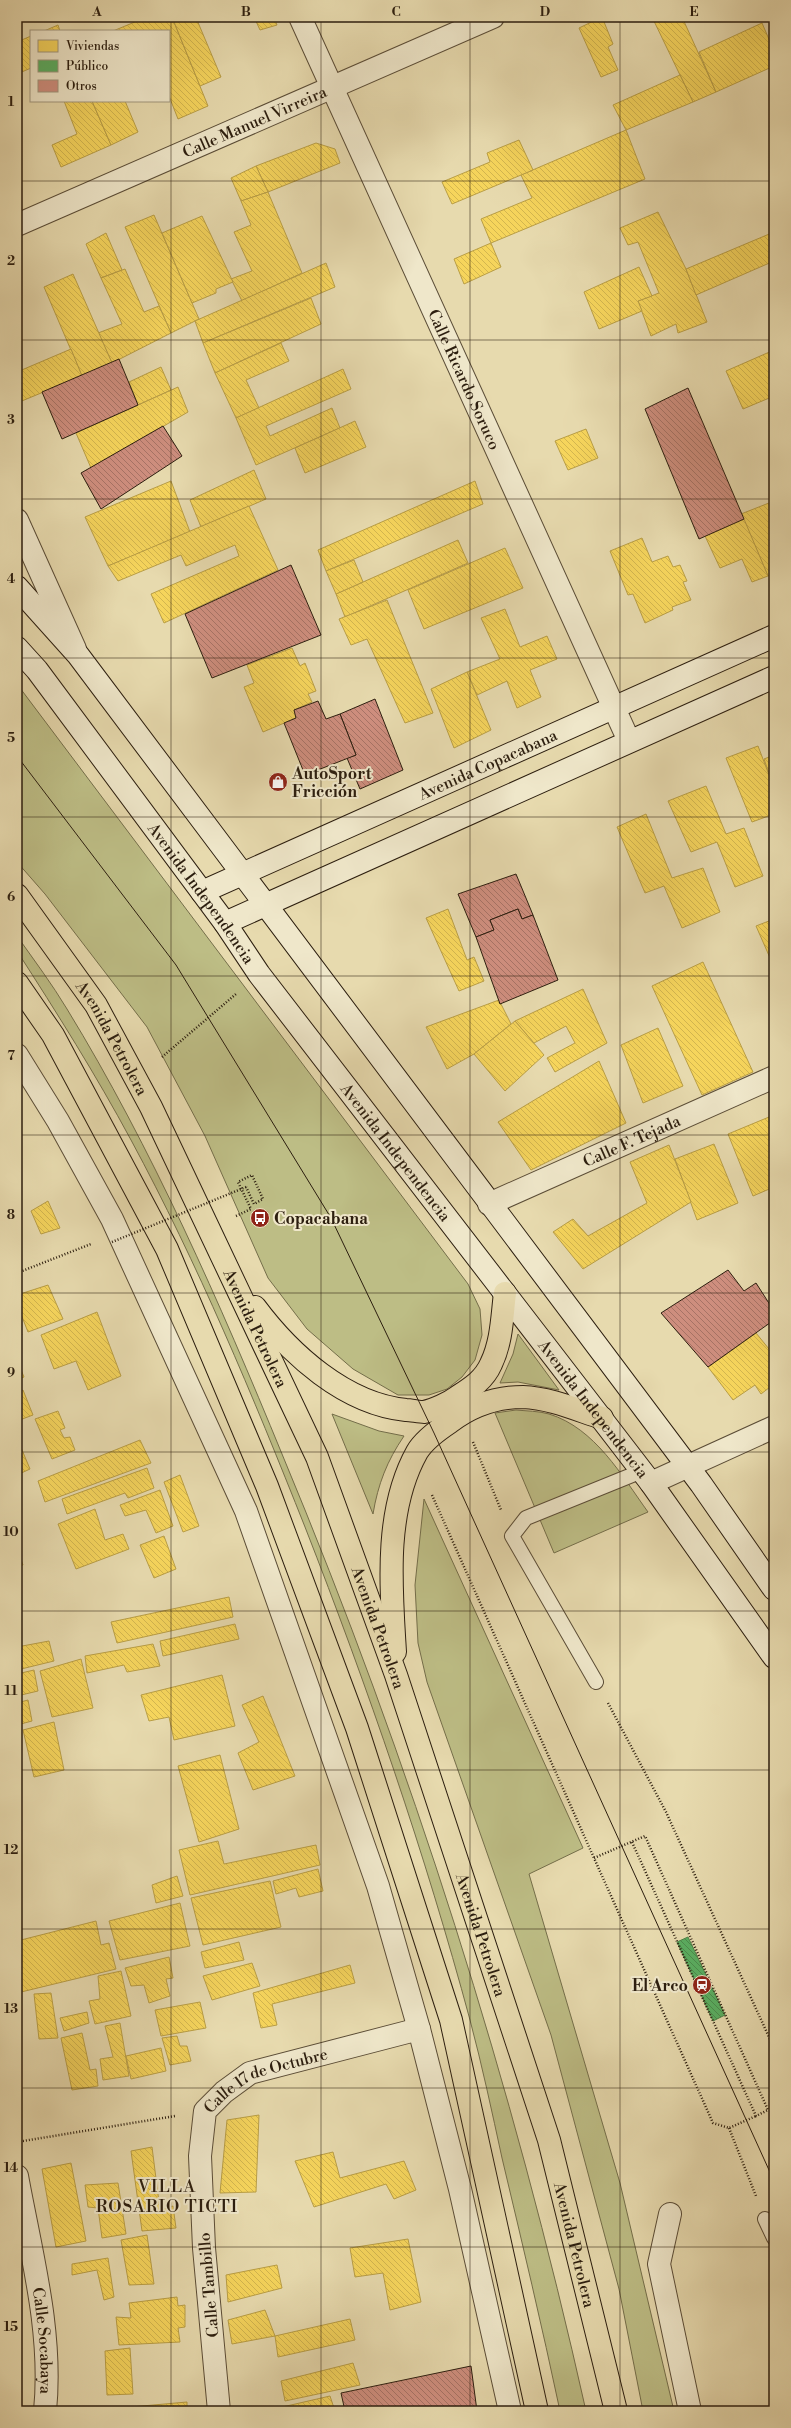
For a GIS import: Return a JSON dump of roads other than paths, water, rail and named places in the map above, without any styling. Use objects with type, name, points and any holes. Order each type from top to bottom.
[{"type":"main road","name":"Avenida Petrolera","points":[[17,895],[96,1005],[151,1107],[317,1457],[396,1675],[550,2140],[616,2411]]},
{"type":"main road","points":[[17,983],[53,1035],[167,1249],[267,1486],[357,1728],[451,2020],[537,2411]]},
{"type":"main road","points":[[227,1269],[271,1328],[323,1375],[363,1400],[394,1409],[424,1412],[452,1400],[478,1384],[491,1365],[500,1339],[505,1293]]},
{"type":"main road","points":[[396,1675],[391,1584],[395,1527],[403,1486],[417,1452],[434,1433],[460,1415],[489,1401],[524,1397],[562,1404],[602,1418]]},
{"type":"street","name":"Calle Ricardo Soruco","points":[[300,17],[629,742]]},
{"type":"street","name":"Calle Manuel Virreira","points":[[17,225],[332,89],[493,17]]},
{"type":"street","points":[[17,520],[78,656]]},
{"type":"street","points":[[17,587],[78,656],[242,873],[687,1466],[774,1589]]},
{"type":"street","name":"Avenida Copacabana","points":[[202,892],[774,636]]},
{"type":"street","name":"Avenida Independencia","points":[[17,648],[37,670],[225,923],[260,974],[647,1477],[774,1657]]},
{"type":"street","points":[[225,923],[774,677]]},
{"type":"street","points":[[17,1055],[58,1121],[112,1219],[115,1238],[246,1511],[378,1886],[419,2029],[460,2189],[510,2411]]},
{"type":"street","name":"Calle F. Tejada","points":[[489,1204],[774,1076]]},
{"type":"street","points":[[647,1477],[687,1466],[774,1427]]},
{"type":"street","name":"Calle 17 de Octubre","points":[[205,2111],[224,2092],[250,2073],[419,2029]]},
{"type":"street","name":"Calle Tambillo","points":[[205,2111],[200,2156],[204,2248],[219,2411]]},
{"type":"street","name":"Calle Socabaya","points":[[17,2176],[45,2330],[48,2378],[45,2411]]},
{"type":"street","points":[[670,2214],[659,2264],[690,2411]]},
{"type":"lane","points":[[596,1682],[512,1536],[526,1518],[647,1477]]},
{"type":"lane","points":[[765,2218],[774,2238]]},
{"type":"tram line","points":[[17,756],[176,965],[331,1218],[434,1433],[774,2181]]},
{"type":"place","name":"AutoSport Fricción","points":[[278,782]]},
{"type":"place","name":"Copacabana","points":[[260,1218]]},
{"type":"place","name":"El Arco","points":[[702,1985]]},
{"type":"district","name":"VILLA ROSARIO TICTI","points":[[167,2196]]}]
